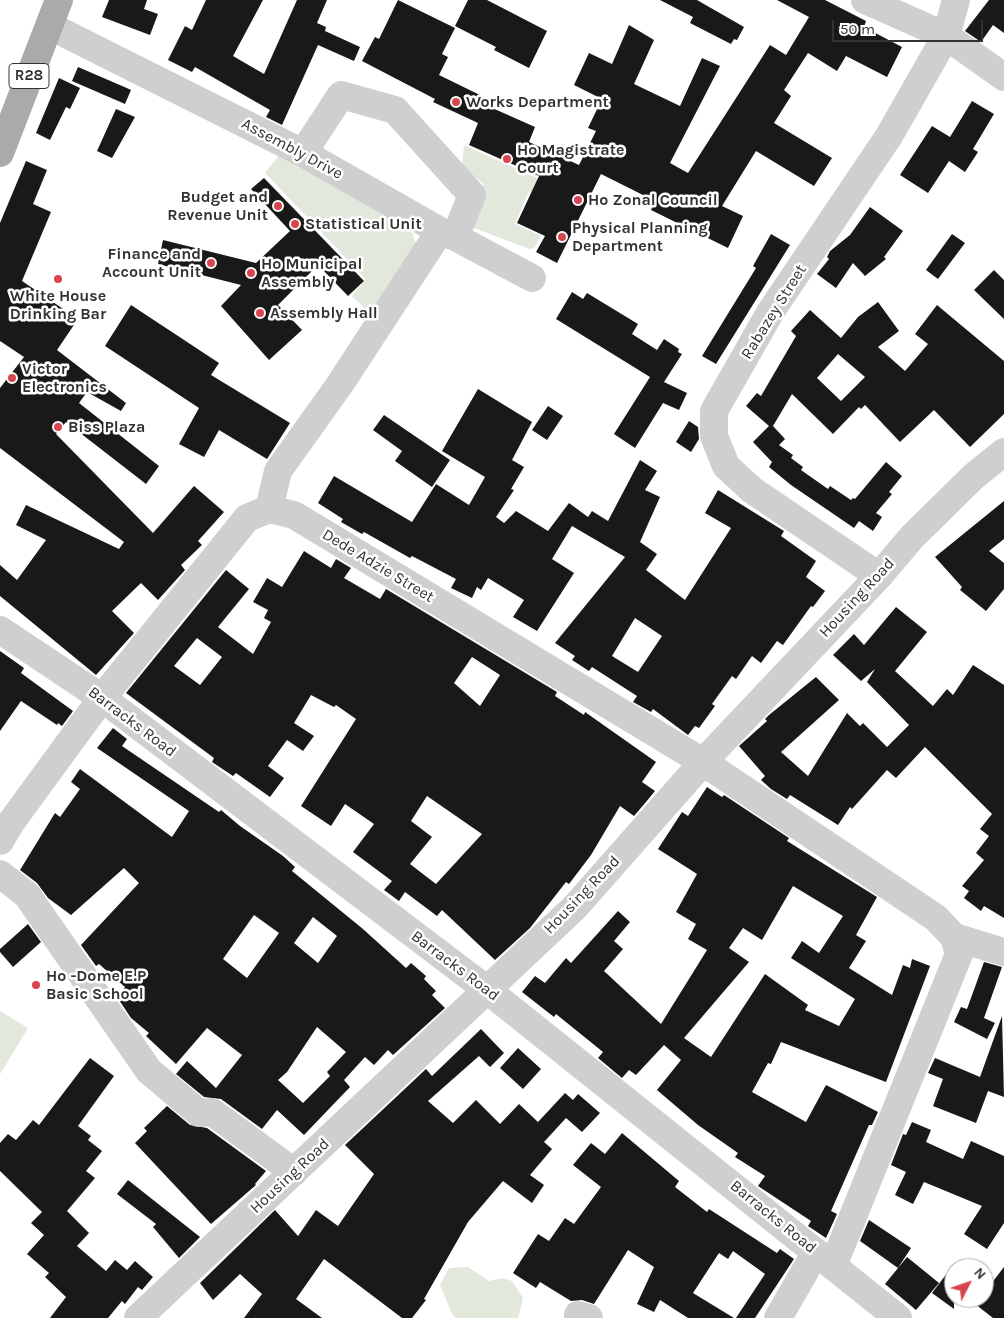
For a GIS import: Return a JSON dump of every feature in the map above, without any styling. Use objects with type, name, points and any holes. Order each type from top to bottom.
[{"type":"main road","name":"R28","points":[[0,153],[6,116],[50,26],[59,0]]},
{"type":"street","points":[[865,0],[946,36],[1004,77]]},
{"type":"street","name":"Rabazey Street","points":[[879,576],[752,490],[726,466],[714,436],[714,411],[771,311],[889,136],[946,36],[956,0]]},
{"type":"street","name":"Assembly Drive","points":[[50,26],[303,153],[447,234],[532,278]]},
{"type":"street","points":[[0,841],[12,821],[102,698],[247,518],[269,509],[278,470],[447,234],[472,195],[395,110],[341,95],[303,153]]},
{"type":"street","name":"Housing Road","points":[[138,1318],[575,907],[703,762],[879,576],[919,530],[974,476],[1004,452]]},
{"type":"street","name":"Dede Adzie Street","points":[[269,509],[294,515],[703,762],[936,918],[954,937]]},
{"type":"street","name":"Barracks Road","points":[[0,630],[102,698],[486,990],[898,1318]]},
{"type":"street","points":[[0,874],[27,895],[149,1071],[199,1113],[212,1112],[294,1172]]},
{"type":"street","points":[[954,937],[1004,952]]},
{"type":"street","points":[[778,1318],[824,1259],[959,954],[954,937]]},
{"type":"shaded area","points":[[464,145],[548,183],[556,203],[529,191],[515,224],[541,236],[534,248],[530,249],[466,225],[484,184],[462,167]]},
{"type":"shaded area","points":[[280,154],[409,229],[413,234],[416,246],[374,317],[352,296],[366,279],[265,173]]},
{"type":"shaded area","points":[[0,1011],[28,1028],[0,1074]]},
{"type":"shaded area","points":[[468,1267],[489,1281],[502,1278],[512,1281],[523,1298],[518,1318],[456,1318],[452,1314],[440,1285],[449,1268]]},
{"type":"building","points":[[109,0],[147,0],[144,9],[158,14],[150,35],[102,17]]},
{"type":"building","points":[[206,0],[263,0],[233,56],[264,74],[297,0],[327,0],[317,23],[326,27],[325,31],[360,47],[354,61],[318,45],[282,125],[266,117],[270,110],[195,67],[192,72],[168,60],[185,26],[192,30]]},
{"type":"building","points":[[398,0],[455,28],[442,54],[448,57],[439,75],[484,97],[481,103],[535,127],[529,142],[579,165],[596,131],[588,128],[602,99],[574,85],[589,53],[612,64],[629,25],[654,40],[634,84],[680,106],[702,58],[720,66],[670,163],[688,173],[770,45],[786,55],[809,17],[777,0],[825,0],[866,21],[864,27],[902,47],[887,77],[846,56],[837,71],[808,53],[784,90],[791,96],[774,123],[832,158],[814,186],[756,151],[722,206],[743,216],[728,248],[651,210],[655,201],[601,174],[557,263],[536,252],[545,236],[517,223],[539,176],[469,145],[478,123],[433,102],[435,99],[362,61],[375,37],[379,39]]},
{"type":"building","points":[[468,0],[487,0],[547,31],[529,68],[494,50],[496,47],[455,26]]},
{"type":"building","points":[[660,0],[697,0],[744,27],[737,40],[734,39],[731,44],[690,23],[693,17]]},
{"type":"building","points":[[989,0],[1004,0],[1004,33],[993,25],[981,42],[965,31]]},
{"type":"building","points":[[78,67],[131,90],[125,104],[72,81]]},
{"type":"building","points":[[59,78],[80,88],[70,109],[66,107],[50,140],[36,133]]},
{"type":"building","points":[[972,101],[994,114],[973,149],[978,152],[965,172],[949,161],[928,193],[900,175],[932,126],[950,137]]},
{"type":"building","points":[[116,109],[135,117],[112,158],[97,151]]},
{"type":"building","points":[[26,161],[47,170],[33,204],[51,212],[22,281],[78,319],[57,350],[126,403],[121,411],[87,392],[79,403],[159,466],[146,484],[66,422],[56,434],[153,533],[194,486],[224,512],[198,541],[202,545],[181,565],[185,570],[158,600],[141,583],[112,611],[134,633],[96,675],[0,596],[0,565],[17,580],[46,540],[16,525],[26,505],[119,549],[124,542],[0,448],[0,388],[24,357],[0,341],[0,223]]},
{"type":"building","name":"Ho Municipal Assembly","points":[[264,178],[364,281],[348,296],[318,265],[278,305],[302,330],[269,360],[221,306],[241,285],[158,264],[163,240],[256,263],[290,231],[251,189]]},
{"type":"building","points":[[870,207],[903,231],[884,257],[886,259],[865,276],[853,263],[836,288],[817,274],[829,259],[827,257],[830,251],[850,235]]},
{"type":"building","points":[[771,234],[790,245],[716,364],[702,356],[756,268],[753,266]]},
{"type":"building","points":[[952,234],[965,243],[938,279],[926,270]]},
{"type":"building","points":[[994,270],[1004,280],[1004,319],[974,290]]},
{"type":"building","points":[[572,292],[583,299],[587,293],[638,324],[632,334],[657,350],[664,339],[679,349],[678,352],[682,354],[664,382],[687,393],[679,410],[663,403],[635,448],[614,434],[650,377],[556,319]]},
{"type":"building","points":[[878,302],[899,331],[878,347],[905,371],[928,344],[915,334],[937,305],[1004,361],[1004,414],[970,447],[934,410],[900,442],[865,405],[861,409],[859,407],[833,434],[792,394],[773,426],[785,439],[779,445],[793,455],[791,458],[803,467],[801,470],[828,489],[830,486],[851,500],[855,499],[886,462],[902,476],[889,492],[892,494],[876,513],[882,517],[873,531],[859,521],[854,528],[791,485],[769,467],[772,462],[753,442],[769,426],[746,406],[757,393],[761,396],[796,336],[791,331],[810,310],[841,338],[858,317]],"holes":[[[838,354],[865,377],[841,401],[817,378]]]},
{"type":"building","points":[[131,305],[219,363],[211,375],[290,423],[267,459],[219,430],[204,457],[179,444],[199,408],[105,346]]},
{"type":"building","points":[[478,389],[532,422],[512,460],[524,467],[511,489],[514,490],[496,517],[504,523],[516,511],[548,531],[569,503],[588,517],[592,511],[608,521],[640,460],[657,471],[645,490],[660,497],[640,542],[657,554],[646,570],[685,600],[731,528],[705,513],[718,490],[784,531],[781,536],[816,561],[806,577],[825,591],[813,607],[811,606],[783,645],[777,641],[761,663],[752,656],[736,679],[732,676],[712,704],[715,706],[699,728],[695,726],[688,735],[653,709],[651,712],[633,702],[637,696],[592,667],[589,671],[572,660],[575,656],[555,643],[625,557],[572,526],[552,559],[574,573],[537,631],[513,617],[524,600],[488,578],[481,590],[477,587],[472,598],[451,588],[456,579],[412,556],[410,558],[364,532],[362,534],[341,522],[343,519],[318,503],[334,476],[412,522],[436,484],[469,505],[485,477],[442,451]],"holes":[[[635,618],[662,636],[638,672],[612,656]]]},
{"type":"building","points":[[548,406],[563,416],[547,440],[532,430]]},
{"type":"building","points":[[384,415],[450,460],[432,487],[395,461],[402,451],[373,430]]},
{"type":"building","points":[[689,421],[698,427],[699,439],[691,452],[676,442]]},
{"type":"building","points":[[1004,501],[1004,539],[989,551],[1004,563],[1004,589],[986,611],[960,590],[962,587],[935,557]]},
{"type":"building","points":[[304,551],[331,568],[336,559],[351,568],[344,578],[380,599],[386,589],[557,692],[555,696],[584,715],[585,712],[656,762],[642,782],[655,791],[634,816],[620,806],[591,855],[569,884],[566,882],[530,928],[495,960],[442,910],[437,916],[405,892],[399,901],[384,890],[392,881],[353,852],[374,824],[345,804],[331,826],[301,806],[356,719],[336,705],[334,707],[311,695],[294,723],[314,736],[303,751],[287,740],[268,766],[284,778],[270,797],[236,773],[233,776],[212,762],[214,758],[126,693],[226,570],[249,589],[218,627],[253,654],[271,622],[264,618],[268,610],[253,602],[267,578],[282,587]],"holes":[[[197,638],[222,657],[200,685],[174,666]],[[472,657],[500,675],[480,706],[454,683]],[[427,796],[482,834],[436,884],[410,864],[432,837],[411,821]]]},
{"type":"building","points":[[896,607],[927,632],[895,671],[933,706],[947,689],[953,695],[973,665],[1004,685],[1004,918],[984,906],[981,911],[964,898],[969,891],[962,886],[984,860],[976,853],[989,836],[980,829],[992,814],[925,747],[896,778],[887,770],[852,809],[850,807],[838,825],[790,795],[787,799],[771,789],[761,780],[765,776],[739,746],[767,721],[765,719],[769,715],[816,677],[839,700],[781,752],[808,776],[847,713],[860,726],[863,723],[887,747],[909,725],[867,682],[875,669],[861,681],[833,655],[854,634],[864,645]]},
{"type":"building","points":[[0,651],[24,668],[21,673],[73,711],[62,726],[58,723],[57,725],[21,701],[0,731]]},
{"type":"building","points":[[113,728],[127,739],[122,746],[219,812],[221,810],[240,826],[283,856],[295,867],[292,871],[363,929],[406,968],[411,963],[426,976],[424,979],[436,991],[432,995],[445,1008],[393,1055],[388,1050],[374,1065],[365,1057],[344,1080],[350,1087],[304,1135],[277,1110],[262,1129],[221,1099],[204,1097],[176,1074],[187,1061],[216,1088],[242,1055],[207,1028],[176,1064],[146,1036],[149,1033],[131,1018],[117,997],[125,987],[99,964],[96,966],[81,945],[139,883],[124,868],[71,915],[48,898],[37,883],[20,870],[55,813],[60,817],[80,789],[71,782],[80,769],[172,837],[189,811],[97,748]],"holes":[[[254,915],[279,933],[247,978],[223,959]],[[313,917],[337,936],[318,963],[294,943]],[[317,1027],[346,1052],[327,1072],[330,1076],[303,1103],[278,1080],[287,1072]]]},
{"type":"building","points":[[707,787],[722,797],[724,795],[789,838],[787,841],[877,897],[856,935],[866,941],[849,968],[892,995],[903,965],[910,968],[912,959],[930,966],[886,1082],[781,1042],[771,1064],[768,1063],[752,1092],[806,1122],[826,1085],[878,1112],[872,1125],[869,1125],[831,1211],[837,1214],[826,1238],[808,1226],[811,1221],[758,1186],[765,1176],[735,1157],[738,1153],[698,1125],[657,1090],[681,1060],[664,1045],[636,1075],[629,1070],[622,1078],[598,1058],[603,1052],[556,1014],[554,1017],[522,992],[535,976],[545,983],[566,958],[571,963],[618,911],[630,922],[614,941],[623,949],[604,971],[661,1024],[707,950],[688,939],[696,924],[676,912],[697,874],[658,849],[682,812],[688,816]],"holes":[[[793,886],[843,916],[819,953],[802,941],[791,958],[855,999],[839,1026],[805,1010],[808,1005],[765,974],[711,1057],[684,1038],[749,962],[729,948],[743,928],[762,940]]]},
{"type":"building","points":[[28,924],[41,942],[13,967],[0,952],[0,949]]},
{"type":"building","points":[[984,962],[1002,967],[984,1018],[995,1023],[987,1039],[954,1022],[961,1007],[967,1009]]},
{"type":"building","points":[[1002,1016],[1004,1097],[988,1091],[976,1123],[933,1106],[943,1079],[928,1073],[935,1058],[980,1077]]},
{"type":"building","points":[[481,1029],[504,1053],[490,1067],[479,1056],[428,1101],[453,1123],[476,1100],[500,1124],[519,1104],[538,1122],[565,1093],[573,1100],[578,1094],[600,1113],[582,1132],[566,1118],[544,1142],[552,1149],[530,1175],[544,1185],[532,1203],[503,1181],[468,1222],[424,1299],[426,1300],[412,1318],[402,1318],[324,1259],[296,1299],[322,1318],[244,1318],[262,1294],[240,1274],[213,1300],[200,1283],[275,1210],[298,1236],[316,1210],[338,1226],[374,1174],[345,1145],[426,1069],[432,1076]]},
{"type":"building","points":[[518,1048],[541,1069],[523,1089],[500,1068]]},
{"type":"building","points":[[90,1058],[114,1076],[78,1126],[91,1136],[88,1140],[102,1151],[86,1171],[95,1178],[67,1211],[89,1233],[77,1246],[106,1271],[115,1260],[127,1270],[135,1261],[153,1277],[142,1290],[138,1287],[125,1304],[122,1301],[108,1318],[50,1318],[66,1297],[45,1277],[49,1273],[27,1254],[44,1235],[31,1223],[42,1212],[0,1171],[0,1143],[8,1134],[16,1140],[33,1120],[39,1125]]},
{"type":"building","points":[[167,1106],[190,1125],[207,1128],[266,1171],[256,1185],[211,1224],[135,1143],[147,1131],[144,1128]]},
{"type":"building","points":[[912,1122],[931,1130],[926,1142],[963,1159],[971,1141],[1004,1156],[1004,1223],[987,1249],[964,1234],[982,1206],[924,1182],[913,1204],[895,1195],[906,1172],[891,1165],[903,1134],[906,1135]]},
{"type":"building","points":[[622,1133],[679,1181],[675,1187],[707,1212],[709,1209],[777,1253],[780,1249],[794,1259],[755,1318],[736,1318],[765,1274],[733,1251],[728,1259],[719,1253],[693,1293],[734,1318],[688,1318],[660,1300],[654,1312],[637,1304],[654,1267],[628,1250],[594,1304],[582,1300],[571,1301],[540,1282],[536,1288],[513,1273],[538,1234],[549,1241],[565,1218],[574,1224],[601,1187],[573,1165],[591,1143],[605,1154]]},
{"type":"building","points":[[128,1180],[200,1237],[179,1258],[153,1227],[156,1224],[117,1194]]},
{"type":"building","points":[[869,1220],[911,1248],[898,1268],[860,1241]]},
{"type":"building","points":[[907,1257],[939,1283],[916,1310],[885,1284]]},
{"type":"building","points":[[1004,1267],[1004,1318],[993,1318],[980,1308],[994,1308],[994,1280]]},
{"type":"building","points":[[944,1277],[944,1302],[932,1293]]},
{"type":"place","name":"Works Department","points":[[456,102]]},
{"type":"place","name":"Ho Magistrate Court","points":[[507,159]]},
{"type":"place","name":"Ho Zonal Council","points":[[578,200]]},
{"type":"place","name":"Budget and Revenue Unit","points":[[278,206]]},
{"type":"place","name":"Statistical Unit","points":[[295,224]]},
{"type":"place","name":"Physical Planning Department","points":[[562,237]]},
{"type":"place","name":"Finance and Account Unit","points":[[211,263]]},
{"type":"place","name":"Ho Municipal Assembly","points":[[251,273]]},
{"type":"place","name":"White House Drinking Bar","points":[[58,279]]},
{"type":"place","name":"Assembly Hall","points":[[260,313]]},
{"type":"place","name":"Victor Electronics","points":[[12,378]]},
{"type":"place","name":"Biss Plaza","points":[[58,427]]},
{"type":"place","name":"Ho -Dome E.P Basic School","points":[[36,985]]}]
